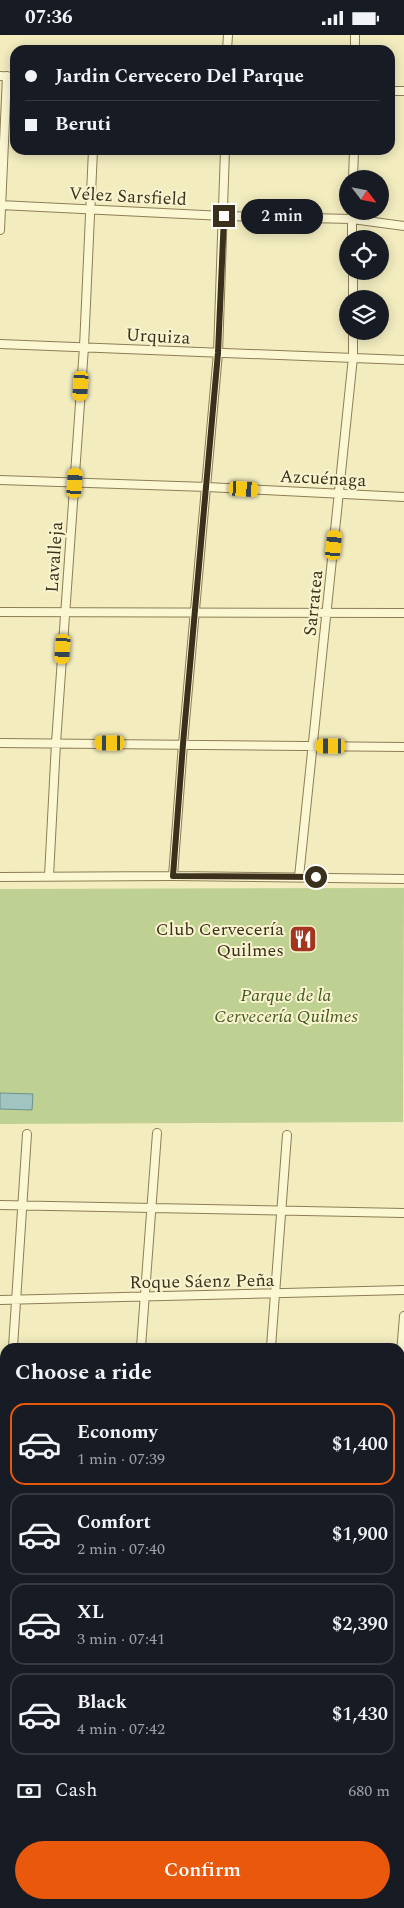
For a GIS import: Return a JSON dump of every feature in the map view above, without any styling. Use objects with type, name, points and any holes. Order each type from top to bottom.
[{"type":"street","points":[[0,230],[7,76]]},
{"type":"street","name":"Lavalleja","points":[[49,876],[56,743],[84,347],[92,155]]},
{"type":"street","points":[[173,876],[218,353],[225,155]]},
{"type":"street","points":[[353,170],[354,155]]},
{"type":"street","name":"Vélez Sarsfield","points":[[1,205],[224,216],[339,215]]},
{"type":"street","name":"Vélez Sarsfield","points":[[376,220],[404,226]]},
{"type":"street","name":"Sarratea","points":[[299,877],[353,357],[353,340]]},
{"type":"street","name":"Urquiza","points":[[0,344],[404,360]]},
{"type":"street","name":"Azcuénaga","points":[[0,481],[207,487],[404,497]]},
{"type":"street","points":[[0,612],[404,613]]},
{"type":"street","points":[[0,743],[404,747]]},
{"type":"street","points":[[0,877],[173,876],[404,879]]},
{"type":"street","points":[[141,1343],[143,1297],[157,1133]]},
{"type":"street","points":[[13,1343],[24,1206],[27,1134]]},
{"type":"street","points":[[271,1343],[287,1135]]},
{"type":"street","points":[[0,1205],[404,1213]]},
{"type":"street","name":"Roque Sáenz Peña","points":[[0,1300],[404,1290]]},
{"type":"street","points":[[403,1335],[404,1315]]},
{"type":"green space","name":"Parque de la Cervecería Quilmes","points":[[404,888],[403,1122],[0,1124],[0,889]]},
{"type":"water","points":[[0,1093],[33,1094],[32,1110],[0,1109]]},
{"type":"place","name":"Club Cervecería Quilmes","points":[[303,939]]},
{"type":"route","points":[[224,216],[218,353],[173,876],[316,877]]}]
